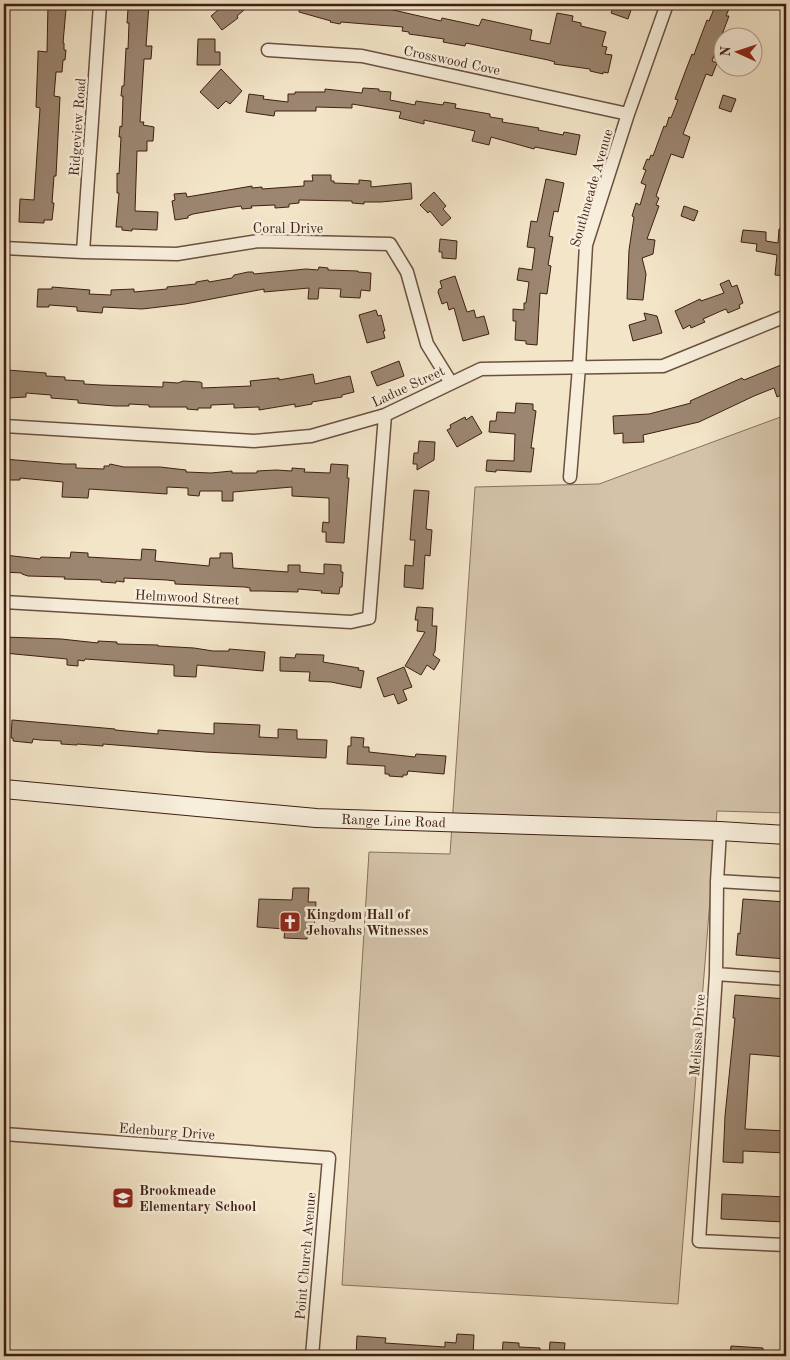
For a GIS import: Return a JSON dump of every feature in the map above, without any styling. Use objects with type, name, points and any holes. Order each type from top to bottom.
[{"type":"main road","name":"Range Line Road","points":[[4,789],[316,818],[720,831],[786,835]]},
{"type":"street","name":"Ridgeview Road","points":[[84,252],[100,4]]},
{"type":"street","name":"Southmeade Avenue","points":[[570,477],[586,245],[628,114],[667,4]]},
{"type":"street","name":"Crosswood Cove","points":[[268,50],[362,56],[628,114]]},
{"type":"street","name":"Coral Drive","points":[[4,248],[177,254],[258,240],[390,244],[407,272],[427,344],[450,383]]},
{"type":"street","name":"Ladue Street","points":[[4,426],[254,441],[311,436],[385,416],[481,369],[664,366],[786,316]]},
{"type":"street","name":"Helmwood Street","points":[[4,602],[351,622],[369,618],[385,416]]},
{"type":"street","name":"Melissa Drive","points":[[720,831],[716,974],[699,1241],[786,1245]]},
{"type":"street","points":[[718,881],[786,885]]},
{"type":"street","points":[[716,974],[786,979]]},
{"type":"street","name":"Edenburg Drive","points":[[4,1134],[329,1158]]},
{"type":"street","name":"Point Church Avenue","points":[[312,1356],[329,1158]]},
{"type":"shaded area","points":[[786,415],[786,813],[717,811],[678,1304],[342,1285],[369,852],[450,854],[475,487],[599,484]]},
{"type":"building","points":[[48,4],[65,4],[66,9],[63,43],[64,50],[66,50],[65,60],[63,60],[62,72],[56,72],[54,96],[60,97],[52,220],[44,220],[44,223],[19,222],[20,199],[34,200],[40,108],[36,107],[38,51],[47,52]]},
{"type":"building","points":[[131,4],[149,4],[146,46],[152,46],[151,59],[144,59],[140,122],[144,122],[143,125],[154,127],[153,141],[147,141],[147,151],[137,151],[135,211],[158,212],[157,230],[132,229],[132,231],[116,227],[119,193],[117,193],[117,173],[119,174],[121,137],[119,137],[120,126],[122,127],[123,96],[121,96],[122,86],[124,86],[126,48],[128,49],[128,9],[131,9]]},
{"type":"building","points":[[225,4],[251,4],[237,16],[238,18],[222,30],[211,16]]},
{"type":"building","points":[[300,4],[341,4],[367,7],[367,4],[389,6],[389,9],[441,21],[442,18],[479,26],[482,19],[532,30],[530,40],[550,44],[557,13],[573,16],[572,21],[581,23],[581,26],[606,32],[602,46],[607,47],[605,54],[612,55],[608,73],[603,72],[603,74],[590,71],[590,69],[554,64],[555,62],[548,60],[466,43],[465,46],[443,42],[444,39],[409,34],[409,32],[402,31],[403,27],[330,22],[299,12]]},
{"type":"building","points":[[615,4],[633,4],[628,19],[611,13]]},
{"type":"building","points":[[716,4],[731,4],[726,16],[729,16],[724,28],[712,28],[712,76],[706,74],[683,134],[690,137],[683,158],[671,154],[656,196],[659,198],[656,205],[659,206],[647,239],[655,240],[653,254],[642,258],[646,274],[643,300],[627,299],[629,250],[634,217],[632,216],[636,203],[640,205],[646,185],[641,183],[646,170],[643,169],[647,159],[649,160],[651,155],[653,156],[664,126],[666,127],[669,117],[671,118],[678,100],[675,99],[692,54],[694,55],[707,20],[709,21]]},
{"type":"building","points":[[198,39],[215,39],[215,52],[220,52],[220,65],[197,65]]},
{"type":"building","points":[[221,69],[242,91],[230,104],[226,101],[218,109],[200,92]]},
{"type":"building","points":[[363,88],[391,92],[390,100],[415,105],[416,101],[443,105],[444,102],[456,104],[455,108],[490,114],[490,117],[503,119],[502,122],[539,128],[538,130],[563,135],[564,132],[580,135],[576,155],[535,147],[534,149],[491,137],[489,145],[472,141],[475,131],[424,120],[424,124],[399,118],[401,112],[352,104],[352,108],[316,107],[316,111],[275,111],[274,116],[246,112],[249,94],[264,96],[263,99],[288,102],[288,94],[295,94],[295,92],[325,92],[325,89],[362,93]]},
{"type":"building","points":[[723,95],[736,99],[731,112],[719,108]]},
{"type":"building","points":[[312,175],[331,175],[331,181],[334,181],[334,183],[359,184],[359,180],[371,181],[371,187],[411,183],[412,199],[364,202],[364,204],[352,203],[352,201],[299,200],[299,203],[289,204],[289,207],[275,208],[275,205],[251,206],[252,208],[242,209],[241,206],[193,214],[188,216],[188,218],[175,220],[172,201],[175,200],[174,194],[186,193],[187,197],[252,186],[252,188],[262,187],[262,189],[304,186],[304,181],[313,181]]},
{"type":"building","points":[[546,179],[564,183],[558,212],[554,211],[549,236],[553,237],[548,265],[551,266],[547,294],[540,293],[537,345],[515,340],[516,321],[513,321],[513,309],[524,310],[524,303],[526,303],[529,282],[517,280],[519,268],[532,270],[535,248],[527,247],[531,221],[537,222]]},
{"type":"building","points":[[434,192],[446,206],[443,209],[451,218],[442,226],[430,211],[428,213],[420,205]]},
{"type":"building","points":[[684,206],[698,211],[694,221],[681,216]]},
{"type":"building","points":[[779,229],[786,229],[786,276],[775,275],[777,255],[756,251],[757,244],[741,242],[743,230],[766,232],[766,241],[778,243]]},
{"type":"building","points":[[440,239],[457,241],[456,259],[442,258],[442,252],[439,252]]},
{"type":"building","points":[[319,267],[328,268],[328,270],[371,273],[370,291],[361,290],[360,298],[340,297],[341,289],[319,288],[318,299],[308,299],[309,288],[264,292],[264,289],[185,304],[142,309],[103,307],[102,313],[77,311],[77,307],[49,305],[49,307],[37,307],[38,289],[52,289],[52,287],[90,290],[89,294],[111,295],[111,290],[134,289],[134,292],[167,289],[167,287],[196,284],[196,282],[232,278],[234,275],[248,272],[253,272],[254,274],[306,269],[318,270]]},
{"type":"building","points":[[455,276],[467,312],[474,310],[476,318],[484,316],[489,334],[463,341],[454,308],[449,310],[447,302],[442,304],[438,292],[442,288],[440,281]]},
{"type":"building","points":[[729,280],[732,287],[737,285],[743,303],[739,305],[740,308],[728,313],[726,309],[703,319],[705,322],[691,328],[690,325],[683,329],[675,311],[700,299],[701,301],[724,293],[720,284]]},
{"type":"building","points":[[376,310],[378,316],[381,315],[385,338],[367,343],[359,315]]},
{"type":"building","points":[[644,313],[657,316],[662,333],[633,341],[629,325],[646,320]]},
{"type":"building","points":[[399,361],[404,376],[377,386],[371,372]]},
{"type":"building","points":[[786,363],[786,393],[777,397],[774,388],[699,422],[643,435],[644,442],[623,443],[623,433],[614,434],[613,416],[649,414],[691,403],[690,401],[742,378],[744,380]]},
{"type":"building","points":[[7,370],[46,373],[46,376],[65,377],[65,380],[84,381],[84,384],[163,387],[163,382],[178,383],[183,381],[200,382],[202,383],[202,388],[251,386],[250,381],[279,378],[279,380],[313,374],[315,384],[350,376],[354,392],[342,395],[342,397],[312,402],[312,404],[295,407],[295,404],[259,410],[259,407],[234,408],[234,404],[211,405],[211,408],[198,408],[198,410],[187,409],[187,407],[149,407],[149,405],[129,404],[129,406],[115,406],[78,403],[78,400],[51,398],[51,395],[26,393],[26,397],[9,398],[9,396],[4,396],[4,377],[7,377]]},
{"type":"building","points":[[516,403],[533,404],[533,410],[536,411],[531,448],[534,448],[531,472],[486,471],[487,460],[514,461],[515,434],[489,432],[490,421],[496,421],[497,412],[515,413]]},
{"type":"building","points":[[472,416],[482,433],[457,447],[447,430],[451,428],[450,425],[465,417],[466,420]]},
{"type":"building","points":[[419,441],[435,442],[434,460],[417,470],[417,464],[413,464],[414,453],[418,453]]},
{"type":"building","points":[[4,459],[76,464],[76,468],[104,469],[104,466],[109,466],[110,464],[124,467],[160,467],[186,470],[186,472],[211,473],[292,471],[292,468],[305,469],[304,472],[330,473],[331,464],[348,465],[347,478],[349,478],[344,543],[326,542],[326,532],[322,532],[323,522],[329,523],[329,498],[292,496],[292,487],[233,492],[233,501],[222,501],[222,491],[200,491],[199,496],[188,495],[188,488],[167,487],[167,494],[89,489],[88,498],[62,497],[63,482],[20,478],[20,480],[4,480]]},
{"type":"building","points":[[414,490],[429,491],[426,529],[432,530],[430,556],[425,555],[423,589],[404,587],[405,565],[413,566],[415,540],[410,540]]},
{"type":"building","points":[[142,549],[156,550],[155,561],[209,566],[210,558],[220,558],[220,553],[232,553],[233,568],[288,572],[288,565],[300,565],[300,572],[324,574],[324,564],[341,565],[341,572],[343,572],[342,587],[340,587],[339,594],[298,589],[298,592],[250,591],[250,588],[245,587],[175,584],[175,581],[167,580],[124,578],[124,582],[116,581],[116,583],[101,582],[101,580],[64,579],[65,577],[28,576],[22,573],[4,572],[4,555],[40,559],[41,557],[70,558],[71,552],[88,553],[88,557],[141,560]]},
{"type":"building","points":[[417,607],[433,608],[432,626],[437,626],[433,655],[440,660],[434,670],[427,665],[421,675],[405,666],[425,632],[417,631],[418,620],[415,620]]},
{"type":"building","points":[[4,637],[61,639],[98,643],[98,641],[117,642],[117,644],[158,645],[213,651],[229,651],[229,649],[265,652],[263,671],[197,665],[196,677],[174,676],[174,665],[85,659],[84,661],[78,660],[78,666],[67,665],[67,659],[4,653]]},
{"type":"building","points":[[296,654],[324,655],[323,662],[359,668],[358,670],[364,671],[361,688],[331,682],[309,681],[310,672],[280,671],[280,657],[295,658]]},
{"type":"building","points":[[404,667],[412,687],[403,690],[407,700],[398,704],[394,694],[384,697],[377,678]]},
{"type":"building","points":[[12,720],[158,734],[158,730],[214,734],[214,723],[260,725],[259,737],[278,738],[278,729],[297,730],[297,739],[327,740],[326,758],[205,752],[103,744],[103,746],[61,744],[61,741],[33,739],[32,743],[13,741],[13,738],[11,738]]},
{"type":"building","points":[[351,737],[364,738],[363,747],[369,747],[369,752],[415,757],[416,754],[446,756],[444,774],[408,771],[407,775],[403,775],[403,777],[389,776],[389,774],[385,774],[385,766],[347,764],[348,746],[351,746]]},
{"type":"building","points":[[293,888],[309,888],[308,902],[316,902],[314,930],[308,930],[307,939],[284,938],[285,929],[257,927],[259,899],[292,900]]},
{"type":"building","points":[[743,899],[786,902],[786,959],[736,955]]},
{"type":"building","points":[[735,995],[786,999],[786,1057],[750,1054],[745,1129],[786,1131],[786,1153],[743,1151],[743,1163],[723,1162],[725,1116],[735,1018],[733,1018]]},
{"type":"building","points":[[722,1194],[786,1197],[785,1222],[721,1219]]},
{"type":"building","points":[[457,1334],[474,1335],[473,1356],[356,1356],[357,1336],[386,1338],[385,1343],[445,1347],[445,1342],[456,1343]]},
{"type":"building","points":[[503,1342],[519,1343],[519,1347],[540,1348],[540,1356],[502,1356]]},
{"type":"building","points":[[550,1342],[565,1343],[564,1356],[549,1356]]},
{"type":"building","points":[[731,1346],[763,1348],[763,1356],[730,1356]]},
{"type":"place","name":"Kingdom Hall of Jehovahs Witnesses","points":[[290,922]]},
{"type":"place","name":"Brookmeade Elementary School","points":[[123,1198]]}]
